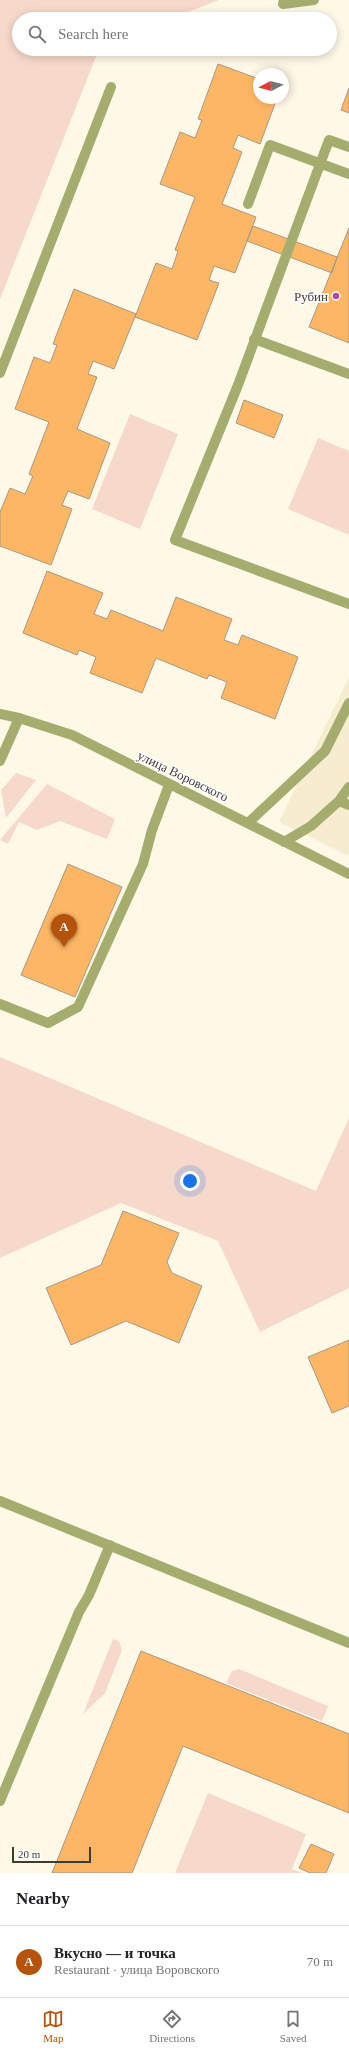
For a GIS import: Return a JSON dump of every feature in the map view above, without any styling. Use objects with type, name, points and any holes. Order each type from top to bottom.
[{"type":"street","points":[[284,0],[283,4],[314,0]]},
{"type":"street","points":[[0,373],[111,87]]},
{"type":"street","points":[[349,147],[329,140],[238,385],[175,540],[349,604]]},
{"type":"street","points":[[248,204],[270,145],[349,174]]},
{"type":"street","points":[[254,339],[349,374]]},
{"type":"street","points":[[248,823],[325,751],[349,703]]},
{"type":"street","name":"улица Воровского","points":[[0,714],[19,718],[72,735],[349,874]]},
{"type":"street","points":[[0,761],[19,718]]},
{"type":"street","points":[[0,1004],[48,1023],[78,1007],[143,864],[152,830],[170,785]]},
{"type":"street","points":[[284,842],[311,826],[339,801],[349,787]]},
{"type":"street","points":[[339,801],[349,804]]},
{"type":"street","points":[[0,1501],[349,1643]]},
{"type":"street","points":[[0,1801],[79,1612],[89,1595],[110,1545]]},
{"type":"shaded area","points":[[0,0],[219,0],[188,12],[12,12],[12,56],[96,56],[0,299]]},
{"type":"shaded area","points":[[130,414],[178,434],[140,529],[92,509]]},
{"type":"shaded area","points":[[318,438],[349,451],[349,535],[288,509]]},
{"type":"shaded area","points":[[349,677],[349,856],[279,822]]},
{"type":"shaded area","points":[[16,773],[36,780],[6,818],[1,790]]},
{"type":"shaded area","points":[[47,784],[115,819],[107,839],[60,821],[37,830],[19,822],[8,844],[0,840]]},
{"type":"shaded area","points":[[0,1057],[316,1191],[349,1118],[349,1288],[260,1332],[218,1241],[121,1203],[0,1258]]},
{"type":"shaded area","points":[[113,1639],[119,1641],[122,1650],[105,1693],[83,1714]]},
{"type":"shaded area","points":[[239,1669],[328,1706],[322,1721],[226,1683],[232,1671]]},
{"type":"shaded area","points":[[208,1793],[306,1834],[292,1869],[302,1873],[175,1873]]},
{"type":"building","points":[[218,64],[253,77],[253,104],[275,104],[260,144],[238,135],[233,148],[242,152],[222,204],[256,217],[235,273],[214,266],[209,280],[219,283],[197,340],[135,317],[156,263],[172,269],[178,251],[175,250],[195,197],[160,184],[180,132],[195,138],[202,120],[198,119]]},
{"type":"building","points":[[349,88],[349,113],[341,110]]},
{"type":"building","points":[[253,226],[337,257],[332,273],[247,241]]},
{"type":"building","name":"Рубин","points":[[349,228],[349,343],[309,327]]},
{"type":"building","points":[[74,289],[136,314],[114,369],[93,361],[88,374],[97,377],[77,429],[110,443],[89,499],[68,491],[62,505],[72,509],[51,565],[0,546],[0,512],[10,488],[25,494],[33,476],[29,474],[49,422],[15,409],[34,357],[50,363],[57,345],[53,344]]},
{"type":"building","points":[[244,400],[283,415],[274,438],[236,423]]},
{"type":"building","points":[[47,571],[103,593],[94,614],[107,619],[111,610],[163,631],[176,597],[232,619],[224,640],[238,645],[242,635],[298,657],[275,719],[221,698],[227,682],[209,675],[207,679],[156,658],[142,693],[90,673],[96,657],[79,650],[77,655],[23,633]]},
{"type":"building","points":[[68,864],[122,887],[75,997],[21,975]]},
{"type":"building","points":[[123,1211],[179,1233],[167,1262],[172,1273],[202,1286],[179,1343],[126,1321],[71,1345],[46,1288],[101,1265]]},
{"type":"building","points":[[349,1340],[349,1406],[332,1413],[308,1357]]},
{"type":"building","points":[[141,1651],[349,1734],[349,1813],[183,1746],[132,1873],[52,1873]]},
{"type":"building","points":[[311,1844],[334,1854],[326,1873],[310,1873],[299,1868]]},
{"type":"place","name":"Рубин","points":[[336,296]]},
{"type":"place","name":"Вкусно — и точка","points":[[64,947]]}]
